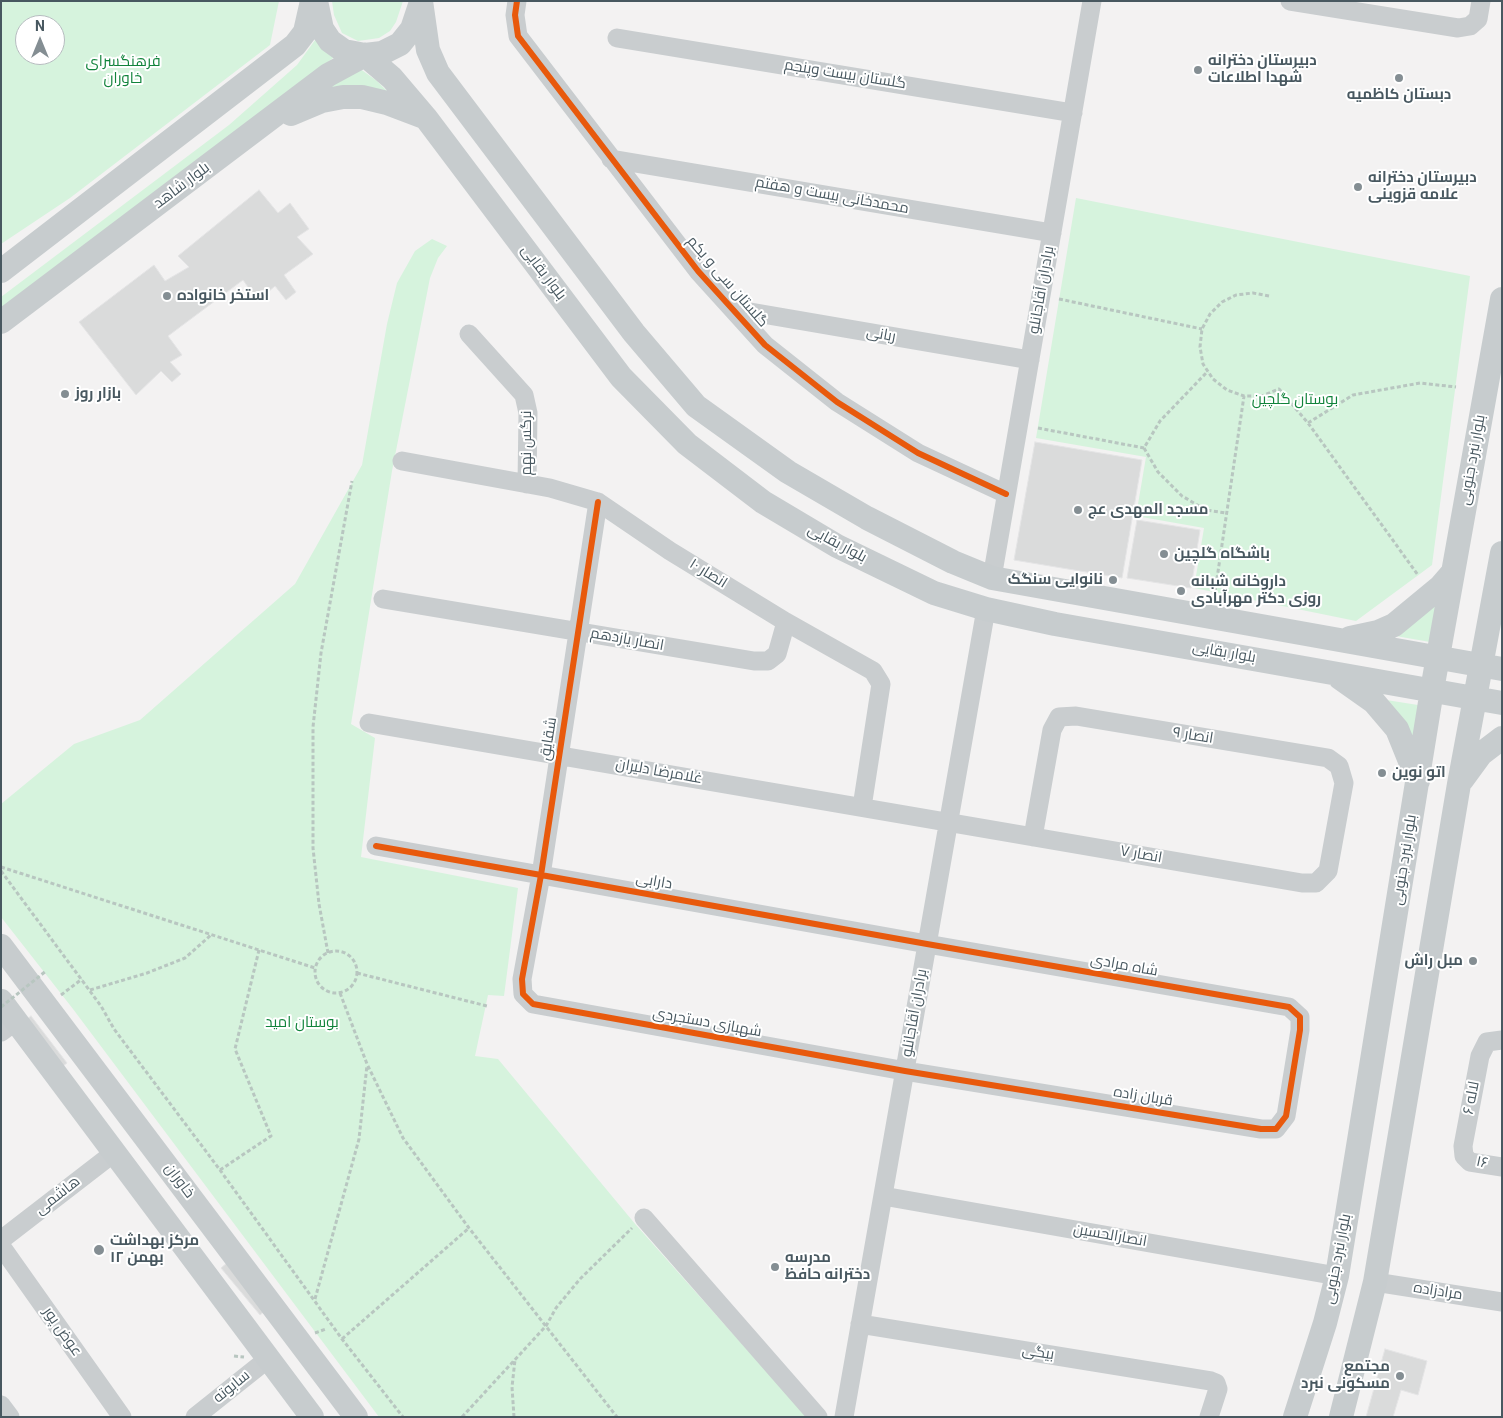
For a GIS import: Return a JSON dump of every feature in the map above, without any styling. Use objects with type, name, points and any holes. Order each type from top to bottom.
[{"type":"main road","points":[[1,271],[295,45],[305,32],[312,1]]},
{"type":"main road","points":[[316,1],[322,29],[330,41],[344,51],[365,55],[382,53],[400,44],[412,29],[421,2]]},
{"type":"main road","points":[[421,2],[428,50],[438,73],[634,333],[696,406],[788,472],[867,518],[953,562],[992,578],[1492,668]]},
{"type":"main road","name":"بلوار بقایی","points":[[365,55],[392,78],[426,118],[621,377],[686,444],[763,502],[837,546],[934,593],[986,609],[1055,624],[1502,703]]},
{"type":"main road","name":"بلوار شاهد","points":[[1,322],[328,75],[365,55]]},
{"type":"main road","points":[[260,127],[322,101],[343,97],[362,97],[387,103],[426,118]]},
{"type":"main road","name":"بلوار نبرد جنوبی","points":[[1295,1417],[1325,1323],[1337,1276],[1432,690],[1502,299]]},
{"type":"main road","points":[[1501,558],[1502,588]]},
{"type":"main road","points":[[1341,1417],[1375,1282],[1474,699],[1492,668],[1501,558]]},
{"type":"main road","points":[[1338,640],[1378,632],[1394,625],[1440,587],[1453,572]]},
{"type":"main road","points":[[986,609],[992,578]]},
{"type":"main road","points":[[1330,672],[1360,690],[1388,716],[1397,729],[1418,782]]},
{"type":"main road","points":[[1459,784],[1481,754],[1502,738]]},
{"type":"main road","name":"خاوران","points":[[1,946],[356,1417]]},
{"type":"main road","points":[[1,1001],[6,1020],[115,1152],[312,1417]]},
{"type":"street","name":"گلستان سی و یکم","points":[[517,1],[515,15],[518,36],[698,271],[765,344],[837,402],[918,453],[1006,494]]},
{"type":"street","name":"برادران آقاجانلو","points":[[992,578],[1092,1]]},
{"type":"street","points":[[1290,1],[1458,28],[1470,26],[1480,10]]},
{"type":"street","name":"گلستان بیست وپنجم","points":[[617,38],[1073,113]]},
{"type":"street","name":"محمدخانی بیست و هفتم","points":[[611,159],[1052,233]]},
{"type":"street","name":"ربانی","points":[[733,309],[1030,360]]},
{"type":"street","name":"نرگس نهم","points":[[469,334],[524,395],[528,413],[527,484]]},
{"type":"street","name":"انصار ۱۰","points":[[402,461],[550,488],[598,502],[670,551],[786,622],[873,671],[881,684],[862,807]]},
{"type":"street","name":"شقایق","points":[[522,979],[541,875],[598,502]]},
{"type":"street","name":"انصار یازدهم","points":[[383,599],[754,661],[768,661],[777,654],[786,622]]},
{"type":"street","name":"برادران آقاجانلو","points":[[844,1417],[986,609]]},
{"type":"street","name":"انصار ۹","points":[[1034,836],[1052,730],[1059,717],[1076,716],[1328,758],[1339,766],[1344,783],[1328,871]]},
{"type":"street","name":"غلامرضا دلیران","points":[[369,723],[949,822]]},
{"type":"street","name":"انصار ۷","points":[[949,822],[1302,882],[1316,882],[1328,871]]},
{"type":"street","name":"دارابی","points":[[376,846],[928,944]]},
{"type":"street","name":"شاه مرادی","points":[[928,944],[1289,1007],[1300,1017],[1300,1030]]},
{"type":"street","name":"شهبازی دستجردی","points":[[522,979],[523,994],[534,1004],[905,1071]]},
{"type":"street","name":"قربان زاده","points":[[905,1071],[1261,1129],[1276,1128],[1286,1116],[1300,1030]]},
{"type":"street","name":"لاله ۶","points":[[1464,1156],[1463,1146],[1480,1056],[1494,1041]]},
{"type":"street","name":"هاشمی","points":[[1,1240],[115,1152]]},
{"type":"street","name":"۱۶","points":[[1464,1156],[1470,1162],[1502,1167]]},
{"type":"street","name":"انصارالحسین","points":[[883,1196],[1337,1276]]},
{"type":"street","points":[[644,1218],[818,1417]]},
{"type":"street","name":"عوض پور","points":[[1,1246],[122,1417]]},
{"type":"street","name":"مرادزاده","points":[[1375,1282],[1502,1302]]},
{"type":"street","name":"بیگی","points":[[860,1324],[1216,1383],[1218,1389],[1210,1417]]},
{"type":"street","name":"سابوته","points":[[196,1417],[269,1358]]},
{"type":"street","points":[[1,1405],[10,1417]]},
{"type":"path","points":[[1270,296],[1253,293],[1236,295],[1222,302],[1210,314],[1202,329],[1200,347],[1203,364],[1213,379],[1227,390],[1244,396],[1262,396],[1278,390],[1308,423],[1418,575]]},
{"type":"path","points":[[1059,299],[1202,329]]},
{"type":"path","points":[[1144,448],[1160,421],[1208,371]]},
{"type":"path","points":[[1308,423],[1353,394],[1420,383],[1456,387]]},
{"type":"path","points":[[1215,592],[1244,396]]},
{"type":"path","points":[[1038,428],[1144,448],[1158,472],[1182,496],[1206,510],[1226,513]]},
{"type":"path","points":[[328,953],[319,904],[313,848],[313,727],[321,653],[352,481]]},
{"type":"path","points":[[1,867],[315,968]]},
{"type":"path","points":[[1,871],[82,979],[114,1028],[342,1338],[403,1417]]},
{"type":"path","points":[[90,990],[147,973],[185,958],[211,935]]},
{"type":"path","points":[[220,1170],[271,1136],[235,1049],[259,950]]},
{"type":"path","points":[[341,952],[348,955],[353,960],[357,973],[352,986],[340,993],[333,993],[321,987],[314,975],[317,962],[328,953],[341,952]]},
{"type":"path","points":[[6,1020],[46,971]]},
{"type":"path","points":[[357,973],[487,1006]]},
{"type":"path","points":[[63,993],[82,979]]},
{"type":"path","points":[[340,993],[367,1064],[403,1138],[469,1228],[617,1417]]},
{"type":"path","points":[[315,1299],[359,1139],[367,1064]]},
{"type":"path","points":[[462,1417],[546,1326],[556,1308],[580,1279],[644,1218]]},
{"type":"path","points":[[342,1338],[469,1228]]},
{"type":"path","points":[[514,1417],[512,1388],[515,1360]]},
{"type":"green space","name":"فرهنگسرای خاوران","points":[[1,1],[279,1],[270,45],[70,198],[1,244]]},
{"type":"green space","points":[[332,1],[403,1],[396,22],[390,31],[379,38],[358,41],[342,33],[334,15]]},
{"type":"green space","points":[[318,36],[337,55],[1,310],[1,297],[229,125],[297,65]]},
{"type":"green space","points":[[359,68],[377,81],[392,96],[326,89]]},
{"type":"green space","name":"بوستان گلچین","points":[[1076,198],[1470,276],[1432,565],[1356,621],[1194,588],[1204,528],[1136,516],[1146,457],[1036,438]]},
{"type":"green space","name":"بوستان امید","points":[[432,239],[447,246],[438,258],[430,278],[392,471],[351,724],[375,738],[361,857],[518,888],[504,996],[488,995],[475,1056],[498,1059],[636,1225],[807,1417],[379,1417],[73,1009],[1,917],[1,804],[74,744],[140,720],[295,584],[362,465],[387,324],[397,283],[415,251]]},
{"type":"green space","points":[[1437,600],[1430,642],[1390,635]]},
{"type":"green space","points":[[1380,699],[1418,705],[1413,750]]},
{"type":"building","name":"استخر خانواده","points":[[259,190],[278,213],[290,203],[309,229],[297,237],[313,254],[284,275],[296,292],[286,300],[275,286],[258,301],[243,280],[168,336],[182,355],[170,362],[181,374],[172,382],[161,371],[136,395],[79,322],[154,265],[165,281],[189,267],[178,256]]},
{"type":"building","name":"مسجد المهدی عج","points":[[1035,442],[1142,460],[1122,578],[1014,560]]},
{"type":"building","name":"باشگاه گلچین","points":[[1137,520],[1200,530],[1191,588],[1127,578]]},
{"type":"building","points":[[31,1016],[67,1063],[58,1070],[24,1021]]},
{"type":"building","points":[[228,1262],[266,1310],[260,1315],[221,1268]]},
{"type":"building","name":"مجتمع مسکونی نبرد","points":[[1385,1349],[1427,1361],[1418,1395],[1401,1390],[1393,1417],[1366,1417]]},
{"type":"cycle path","points":[[517,1],[515,15],[518,36],[698,271],[765,345],[837,402],[918,453],[1006,494]]},
{"type":"cycle path","points":[[376,846],[541,875],[927,944],[1289,1007],[1300,1017],[1300,1030],[1286,1116],[1276,1129],[1261,1129],[905,1071],[533,1004],[523,994],[522,979],[541,875],[598,502]]},
{"type":"place","name":"دبیرستان دخترانه شهدا اطلاعات","points":[[1198,70]]},
{"type":"place","name":"دبستان کاظمیه","points":[[1399,78]]},
{"type":"place","name":"دبیرستان دخترانه علامه قزوینی","points":[[1358,187]]},
{"type":"place","name":"استخر خانواده","points":[[167,296]]},
{"type":"place","name":"بازار روز","points":[[65,394]]},
{"type":"place","name":"مسجد المهدی عج","points":[[1078,510]]},
{"type":"place","name":"باشگاه گلچین","points":[[1164,554]]},
{"type":"place","name":"نانوایی سنگک","points":[[1113,580]]},
{"type":"place","name":"داروخانه شبانه روزی دکتر مهرآبادی","points":[[1181,591]]},
{"type":"place","name":"اتو نوین","points":[[1382,773]]},
{"type":"place","name":"مبل راش","points":[[1473,961]]},
{"type":"place","name":"مرکز بهداشت ۱۲ بهمن","points":[[99,1250]]},
{"type":"place","name":"مدرسه دخترانه حافظ","points":[[775,1267]]},
{"type":"place","name":"مجتمع مسکونی نبرد","points":[[1400,1376]]}]
